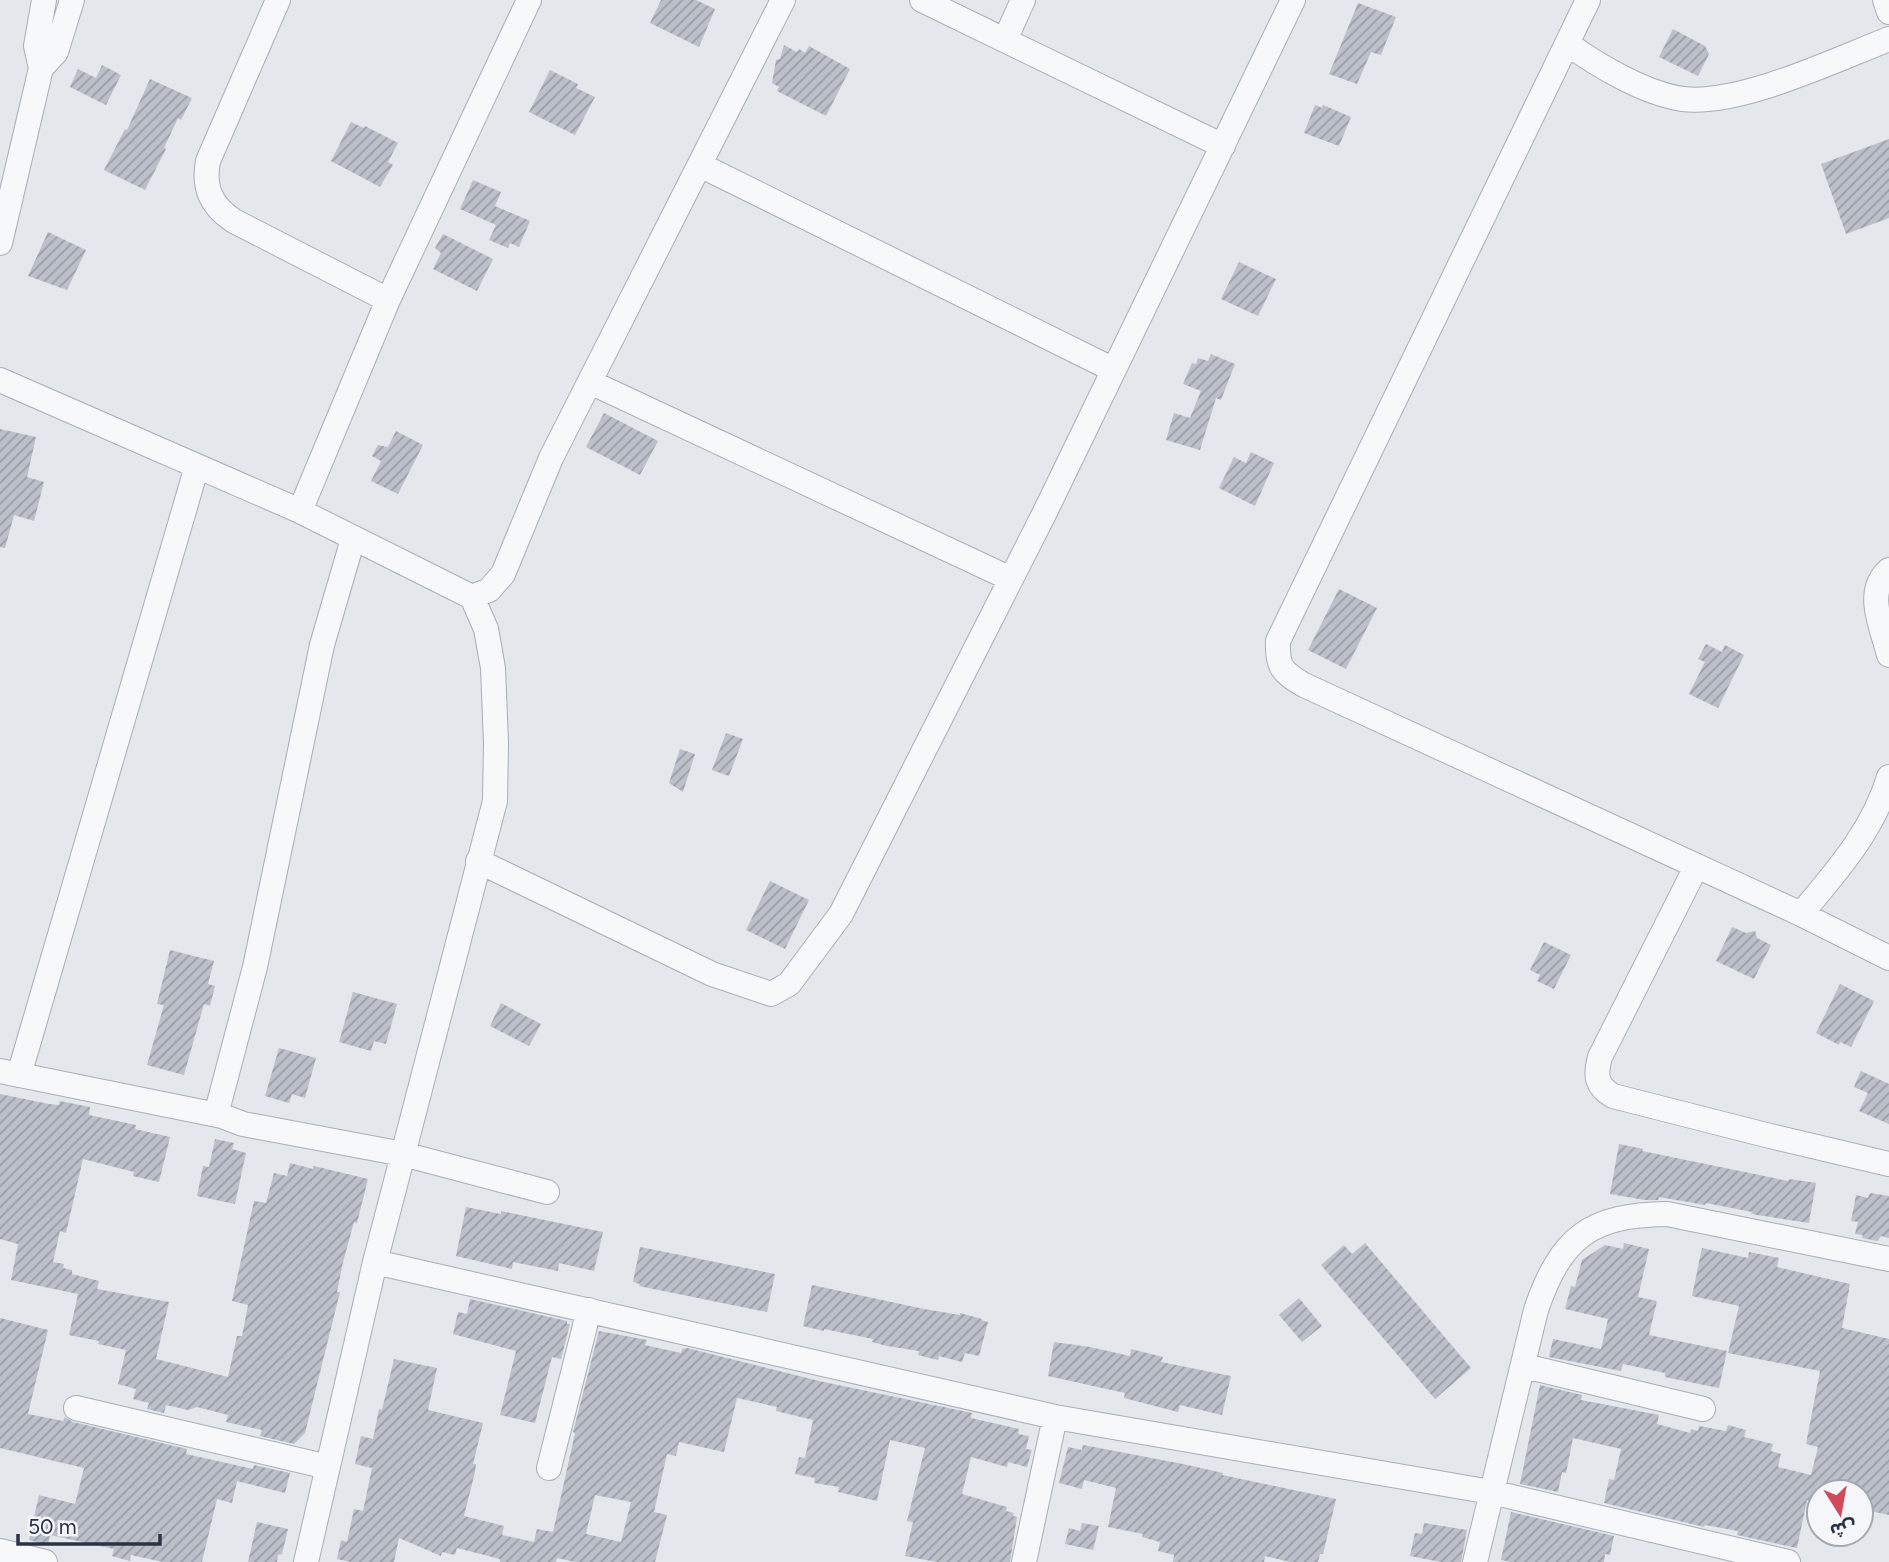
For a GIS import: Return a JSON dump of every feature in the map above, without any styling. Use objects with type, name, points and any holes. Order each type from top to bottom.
[{"type":"street","points":[[0,243],[41,68],[36,46],[44,0]]},
{"type":"street","points":[[41,68],[57,52],[72,0]]},
{"type":"street","points":[[278,0],[208,161],[207,189],[222,213],[234,221],[388,300]]},
{"type":"street","points":[[300,511],[388,300],[529,0]]},
{"type":"street","points":[[472,597],[489,590],[503,574],[551,458],[783,0]]},
{"type":"street","points":[[922,0],[1223,146]]},
{"type":"street","points":[[1005,40],[1023,0]]},
{"type":"street","points":[[478,861],[712,974],[771,994],[789,984],[841,914],[1011,579],[1293,0]]},
{"type":"street","points":[[1588,0],[1278,641],[1277,655],[1280,665],[1287,675],[1304,685],[1801,914],[1889,958]]},
{"type":"street","points":[[1885,0],[1889,12]]},
{"type":"street","points":[[1567,43],[1593,63],[1650,89],[1681,99],[1708,99],[1757,88],[1889,39]]},
{"type":"street","points":[[700,164],[1114,370]]},
{"type":"street","points":[[0,380],[300,511],[472,597],[486,629],[494,668],[495,801],[375,1262],[306,1562]]},
{"type":"street","points":[[590,382],[1011,579]]},
{"type":"street","points":[[197,466],[10,1073],[222,1116],[243,1124],[403,1154],[547,1192]]},
{"type":"street","points":[[222,1116],[217,1111],[255,967],[322,645],[353,539]]},
{"type":"street","points":[[1889,570],[1880,578],[1875,597],[1889,655]]},
{"type":"street","points":[[1801,914],[1855,848],[1875,813],[1889,777]]},
{"type":"street","points":[[1696,867],[1600,1057],[1596,1072],[1603,1090],[1613,1096],[1889,1164]]},
{"type":"street","points":[[1475,1562],[1536,1310],[1548,1277],[1564,1251],[1586,1233],[1605,1221],[1632,1214],[1667,1214],[1889,1259]]},
{"type":"street","points":[[375,1262],[1055,1417],[1491,1492],[1788,1562]]},
{"type":"street","points":[[549,1468],[589,1310]]},
{"type":"street","points":[[1524,1366],[1703,1409]]},
{"type":"street","points":[[76,1408],[328,1467]]},
{"type":"street","points":[[1024,1562],[1055,1417]]},
{"type":"street","points":[[0,1552],[45,1562]]},
{"type":"building","points":[[661,0],[696,0],[715,9],[699,47],[650,23]]},
{"type":"building","points":[[1358,3],[1396,17],[1381,55],[1371,52],[1357,84],[1329,74]]},
{"type":"building","points":[[1673,29],[1705,46],[1709,54],[1698,76],[1659,57]]},
{"type":"building","points":[[784,45],[805,53],[809,46],[850,69],[826,116],[777,91],[779,87],[772,83],[776,60],[780,59]]},
{"type":"building","points":[[102,65],[121,75],[106,105],[70,87],[78,69],[96,78]]},
{"type":"building","points":[[550,70],[578,84],[576,88],[595,97],[575,135],[529,112]]},
{"type":"building","points":[[150,79],[192,98],[181,120],[178,118],[145,190],[104,170],[125,129],[127,130]]},
{"type":"building","points":[[1315,105],[1322,108],[1323,105],[1351,117],[1339,146],[1304,133]]},
{"type":"building","points":[[351,122],[398,143],[388,162],[393,165],[380,187],[331,161]]},
{"type":"building","points":[[1889,139],[1889,218],[1846,234],[1821,164]]},
{"type":"building","points":[[473,180],[501,192],[495,206],[530,221],[519,247],[510,243],[508,248],[489,240],[496,225],[460,209]]},
{"type":"building","points":[[48,232],[86,250],[67,290],[28,276]]},
{"type":"building","points":[[443,234],[493,259],[477,291],[433,269],[441,253],[435,248]]},
{"type":"building","points":[[1239,262],[1276,279],[1258,316],[1221,299]]},
{"type":"building","points":[[1211,354],[1235,364],[1221,400],[1216,398],[1200,450],[1166,440],[1174,413],[1190,418],[1201,391],[1183,384],[1192,363],[1196,364],[1198,358],[1208,361]]},
{"type":"building","points":[[604,413],[658,441],[640,475],[586,447]]},
{"type":"building","points":[[0,429],[36,437],[27,477],[44,482],[34,521],[14,515],[5,548],[0,547]]},
{"type":"building","points":[[396,431],[423,445],[398,494],[371,481],[381,461],[372,456],[378,445],[388,447]]},
{"type":"building","points":[[1251,452],[1274,463],[1255,506],[1219,488],[1234,457],[1246,463]]},
{"type":"building","points":[[1339,589],[1377,608],[1346,669],[1308,650]]},
{"type":"building","points":[[1706,644],[1722,652],[1725,645],[1744,655],[1718,708],[1689,694],[1705,662],[1698,659]]},
{"type":"building","points":[[726,733],[743,739],[729,776],[712,770]]},
{"type":"building","points":[[680,749],[695,754],[683,792],[669,783]]},
{"type":"building","points":[[770,881],[809,900],[785,949],[746,930]]},
{"type":"building","points":[[1732,927],[1746,933],[1755,931],[1757,938],[1771,945],[1754,979],[1716,961]]},
{"type":"building","points":[[1544,942],[1571,955],[1554,989],[1537,981],[1540,975],[1530,970]]},
{"type":"building","points":[[170,950],[214,961],[208,984],[215,986],[210,1006],[204,1004],[184,1075],[147,1065],[164,1005],[157,1004]]},
{"type":"building","points":[[1840,984],[1874,1001],[1851,1047],[1840,1042],[1839,1045],[1816,1033]]},
{"type":"building","points":[[353,992],[397,1004],[386,1044],[374,1041],[371,1051],[339,1042]]},
{"type":"building","points":[[501,1003],[541,1024],[529,1046],[490,1026]]},
{"type":"building","points":[[279,1048],[316,1058],[305,1098],[292,1094],[289,1103],[265,1096]]},
{"type":"building","points":[[1861,1071],[1889,1084],[1889,1124],[1859,1111],[1868,1093],[1854,1087]]},
{"type":"building","points":[[0,1094],[49,1104],[59,1105],[60,1101],[90,1107],[89,1115],[136,1125],[135,1129],[170,1137],[159,1182],[133,1176],[134,1172],[83,1159],[66,1233],[60,1231],[53,1262],[64,1264],[63,1268],[72,1270],[72,1274],[99,1281],[97,1289],[169,1302],[156,1359],[228,1377],[237,1336],[242,1336],[248,1305],[232,1301],[254,1201],[266,1203],[274,1173],[287,1176],[290,1163],[368,1179],[357,1223],[354,1222],[343,1262],[337,1292],[340,1292],[305,1433],[294,1444],[260,1436],[262,1430],[226,1422],[228,1415],[197,1407],[188,1410],[166,1405],[164,1413],[147,1409],[149,1403],[133,1399],[136,1389],[118,1384],[126,1350],[69,1335],[78,1294],[11,1280],[18,1244],[0,1239]]},
{"type":"building","points":[[215,1139],[234,1143],[232,1149],[246,1153],[235,1204],[197,1196],[203,1166],[209,1167]]},
{"type":"building","points":[[1619,1144],[1788,1181],[1816,1183],[1809,1223],[1751,1214],[1752,1212],[1706,1203],[1705,1205],[1659,1197],[1658,1200],[1645,1200],[1610,1194]]},
{"type":"building","points":[[1870,1193],[1889,1196],[1889,1238],[1881,1236],[1877,1241],[1855,1234],[1858,1222],[1851,1221],[1856,1195],[1868,1198]]},
{"type":"building","points":[[466,1207],[501,1214],[501,1211],[603,1232],[594,1271],[559,1263],[558,1271],[513,1262],[512,1269],[456,1256]]},
{"type":"building","points":[[1365,1243],[1471,1368],[1435,1399],[1321,1265],[1344,1245],[1352,1254]]},
{"type":"building","points":[[1624,1243],[1649,1249],[1638,1297],[1657,1301],[1649,1335],[1727,1351],[1719,1388],[1665,1377],[1665,1373],[1623,1364],[1621,1371],[1549,1357],[1553,1339],[1601,1349],[1608,1319],[1565,1309],[1571,1286],[1575,1287],[1582,1260],[1605,1245],[1623,1249]]},
{"type":"building","points":[[640,1247],[775,1274],[767,1312],[639,1286],[640,1284],[633,1282]]},
{"type":"building","points":[[1702,1248],[1748,1258],[1749,1252],[1779,1258],[1777,1267],[1850,1284],[1842,1328],[1889,1339],[1889,1515],[1875,1512],[1875,1478],[1805,1478],[1805,1510],[1797,1548],[1737,1535],[1738,1531],[1705,1525],[1704,1527],[1604,1503],[1609,1479],[1614,1480],[1621,1449],[1573,1438],[1566,1473],[1562,1472],[1558,1492],[1520,1484],[1540,1385],[1582,1395],[1581,1400],[1659,1415],[1657,1424],[1690,1433],[1691,1429],[1698,1431],[1699,1426],[1726,1431],[1728,1425],[1746,1430],[1744,1437],[1773,1444],[1771,1451],[1781,1454],[1778,1467],[1811,1475],[1818,1447],[1806,1444],[1820,1371],[1728,1353],[1739,1306],[1692,1296]]},
{"type":"building","points":[[812,1285],[982,1319],[988,1322],[979,1356],[965,1353],[962,1362],[939,1356],[938,1360],[918,1355],[919,1351],[872,1342],[873,1339],[803,1326]]},
{"type":"building","points":[[1299,1298],[1322,1326],[1302,1342],[1279,1315]]},
{"type":"building","points":[[470,1299],[567,1321],[567,1324],[570,1324],[561,1359],[552,1357],[535,1423],[500,1415],[516,1351],[453,1334],[458,1312],[467,1314]]},
{"type":"building","points":[[0,1318],[48,1330],[28,1414],[63,1421],[65,1417],[73,1422],[187,1449],[186,1454],[253,1469],[254,1465],[290,1473],[285,1493],[237,1481],[232,1503],[217,1499],[202,1562],[163,1562],[131,1555],[130,1561],[112,1556],[114,1549],[50,1535],[48,1545],[29,1540],[39,1495],[75,1504],[84,1468],[0,1448]]},
{"type":"building","points":[[599,1331],[647,1340],[645,1345],[681,1353],[682,1349],[687,1348],[819,1381],[972,1413],[971,1418],[1019,1429],[1018,1434],[1029,1436],[1026,1449],[1032,1450],[1027,1467],[1008,1462],[1007,1467],[971,1457],[962,1494],[1007,1507],[1006,1511],[1017,1517],[1010,1562],[936,1562],[905,1556],[913,1522],[907,1521],[925,1448],[890,1440],[877,1501],[838,1492],[839,1487],[814,1483],[815,1478],[795,1474],[799,1457],[805,1458],[813,1420],[776,1411],[777,1407],[737,1398],[724,1452],[679,1442],[676,1456],[667,1454],[654,1512],[667,1515],[655,1562],[575,1562],[557,1558],[556,1562],[500,1562],[500,1559],[457,1548],[455,1555],[442,1552],[441,1556],[399,1538],[394,1562],[350,1562],[337,1559],[341,1540],[347,1542],[354,1509],[363,1511],[372,1468],[355,1464],[361,1436],[373,1439],[394,1359],[437,1368],[428,1410],[483,1423],[464,1516],[504,1526],[502,1535],[534,1542],[537,1529],[553,1532],[575,1433],[573,1432]],"holes":[[[595,1495],[631,1502],[621,1542],[586,1534]]]},
{"type":"building","points":[[1054,1342],[1130,1356],[1131,1349],[1163,1357],[1161,1362],[1231,1376],[1222,1415],[1180,1405],[1178,1412],[1124,1398],[1125,1393],[1048,1376]]},
{"type":"building","points":[[1083,1445],[1183,1464],[1336,1499],[1323,1554],[1320,1554],[1318,1562],[1290,1562],[1265,1556],[1264,1562],[1173,1562],[1174,1555],[1158,1551],[1160,1542],[1142,1537],[1143,1534],[1108,1527],[1116,1488],[1084,1480],[1082,1489],[1059,1483],[1068,1447],[1082,1450]]},
{"type":"building","points":[[1511,1512],[1614,1536],[1610,1555],[1605,1554],[1604,1562],[1501,1560]]},
{"type":"building","points":[[257,1522],[288,1529],[282,1554],[278,1555],[277,1562],[248,1562]]},
{"type":"building","points":[[1082,1523],[1099,1526],[1093,1550],[1065,1544],[1069,1528],[1080,1531]]},
{"type":"building","points":[[1424,1523],[1467,1530],[1461,1562],[1440,1562],[1410,1556],[1415,1533],[1422,1534]]}]
